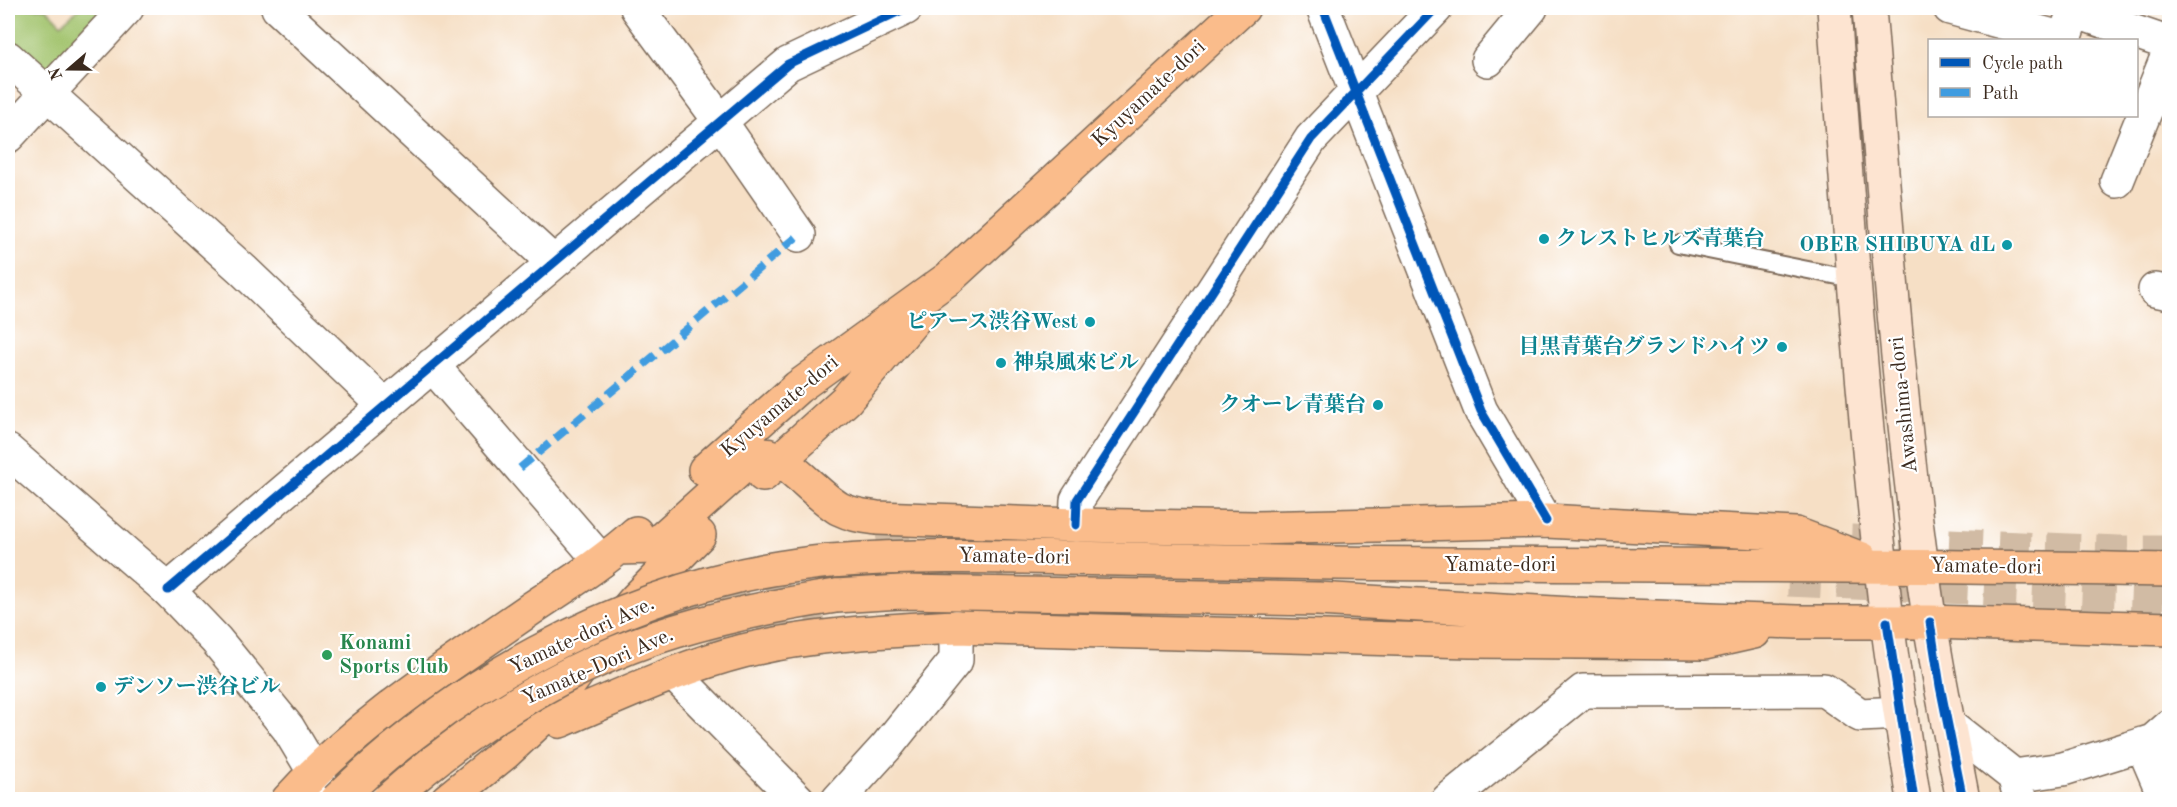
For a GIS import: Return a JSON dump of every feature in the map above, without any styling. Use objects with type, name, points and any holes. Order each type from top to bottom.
[{"type":"main road","name":"Kyuyamate-dori","points":[[288,800],[315,771],[363,727],[401,698],[610,555],[798,387],[949,278],[1243,8]]},
{"type":"main road","name":"Awashima-dori","points":[[1834,8],[1853,279],[1881,566],[1887,622],[1914,800]]},
{"type":"main road","name":"Awashima-dori","points":[[1869,8],[1891,277],[1921,566],[1963,800]]},
{"type":"main road","name":"Kyuyamate-dori","points":[[447,800],[505,753],[549,712],[605,635],[635,600],[667,566],[846,400],[949,278]]},
{"type":"main road","points":[[610,555],[653,547],[751,459],[765,455],[779,460],[825,499],[841,509],[858,516],[877,518],[1256,528],[1546,521],[1796,534],[1881,566]]},
{"type":"main road","name":"Yamate-dori","points":[[830,561],[894,556],[956,555],[1325,563],[1921,566],[2169,570]]},
{"type":"main road","name":"Yamate-dori Ave.","points":[[337,800],[395,746],[445,708],[550,645],[607,620],[706,585],[770,569],[830,561]]},
{"type":"main road","name":"Yamate-dori","points":[[836,596],[911,592],[1318,599],[1572,614],[1797,622],[1930,622],[2169,629]]},
{"type":"main road","name":"Yamate-Dori Ave.","points":[[388,800],[466,736],[517,703],[565,677],[620,652],[674,632],[771,607],[836,596]]},
{"type":"main road","points":[[549,712],[560,721],[674,674],[743,651],[850,634],[956,627],[1470,641],[1705,643],[1797,622]]},
{"type":"street","points":[[8,136],[126,8]]},
{"type":"street","points":[[278,8],[554,262]]},
{"type":"street","points":[[637,8],[720,121],[799,236]]},
{"type":"street","points":[[168,590],[788,64],[906,8]]},
{"type":"street","points":[[1323,8],[1481,411],[1546,521]]},
{"type":"street","points":[[1076,525],[1077,500],[1311,139],[1436,8]]},
{"type":"street","points":[[1488,60],[1531,8]]},
{"type":"street","points":[[1950,8],[2064,39],[2074,11],[2169,44]]},
{"type":"street","points":[[2117,181],[2169,50]]},
{"type":"street","points":[[8,58],[243,270],[385,406]]},
{"type":"street","points":[[432,365],[610,555]]},
{"type":"street","points":[[8,451],[168,590],[216,640],[288,728],[331,800]]},
{"type":"street","points":[[838,800],[887,746],[956,660],[956,627]]},
{"type":"street","points":[[674,674],[798,800]]},
{"type":"street","points":[[1448,800],[1583,691],[1824,690],[1860,715],[1901,713]]},
{"type":"street","points":[[1948,724],[2017,788],[2063,769],[2153,741],[2169,726]]},
{"type":"street","points":[[2142,744],[2166,800]]},
{"type":"lane","points":[[1678,244],[1853,279]]},
{"type":"green space","points":[[8,8],[46,8],[61,24],[80,8],[121,8],[46,89],[8,53]]},
{"type":"tunnel","points":[[879,551],[984,528]]},
{"type":"tunnel","points":[[1851,541],[2170,552]]},
{"type":"tunnel","points":[[900,587],[961,572],[1002,565]]},
{"type":"tunnel","points":[[672,620],[787,578]]},
{"type":"tunnel","points":[[1788,580],[2170,597]]},
{"type":"tunnel","points":[[712,649],[762,628],[821,609]]},
{"type":"marked path","points":[[520,468],[799,235]]},
{"type":"cycle path","points":[[168,590],[788,64],[906,8]]},
{"type":"cycle path","points":[[1323,8],[1481,411],[1546,521]]},
{"type":"cycle path","points":[[1076,525],[1077,500],[1311,139],[1436,8]]},
{"type":"cycle path","points":[[1887,622],[1914,800]]},
{"type":"cycle path","points":[[1930,622],[1940,686],[1963,800]]},
{"type":"place","name":"クレストヒルズ青葉台","points":[[1544,239]]},
{"type":"place","name":"OBER SHIBUYA dL","points":[[2007,245]]},
{"type":"place","name":"ピアース渋谷West","points":[[1090,322]]},
{"type":"place","name":"目黒青葉台グランドハイツ","points":[[1782,347]]},
{"type":"place","name":"神泉風來ビル","points":[[1001,363]]},
{"type":"place","name":"クオーレ青葉台","points":[[1378,405]]},
{"type":"place","name":"Konami Sports Club","points":[[327,655]]},
{"type":"place","name":"デンソー渋谷ビル","points":[[101,687]]}]
